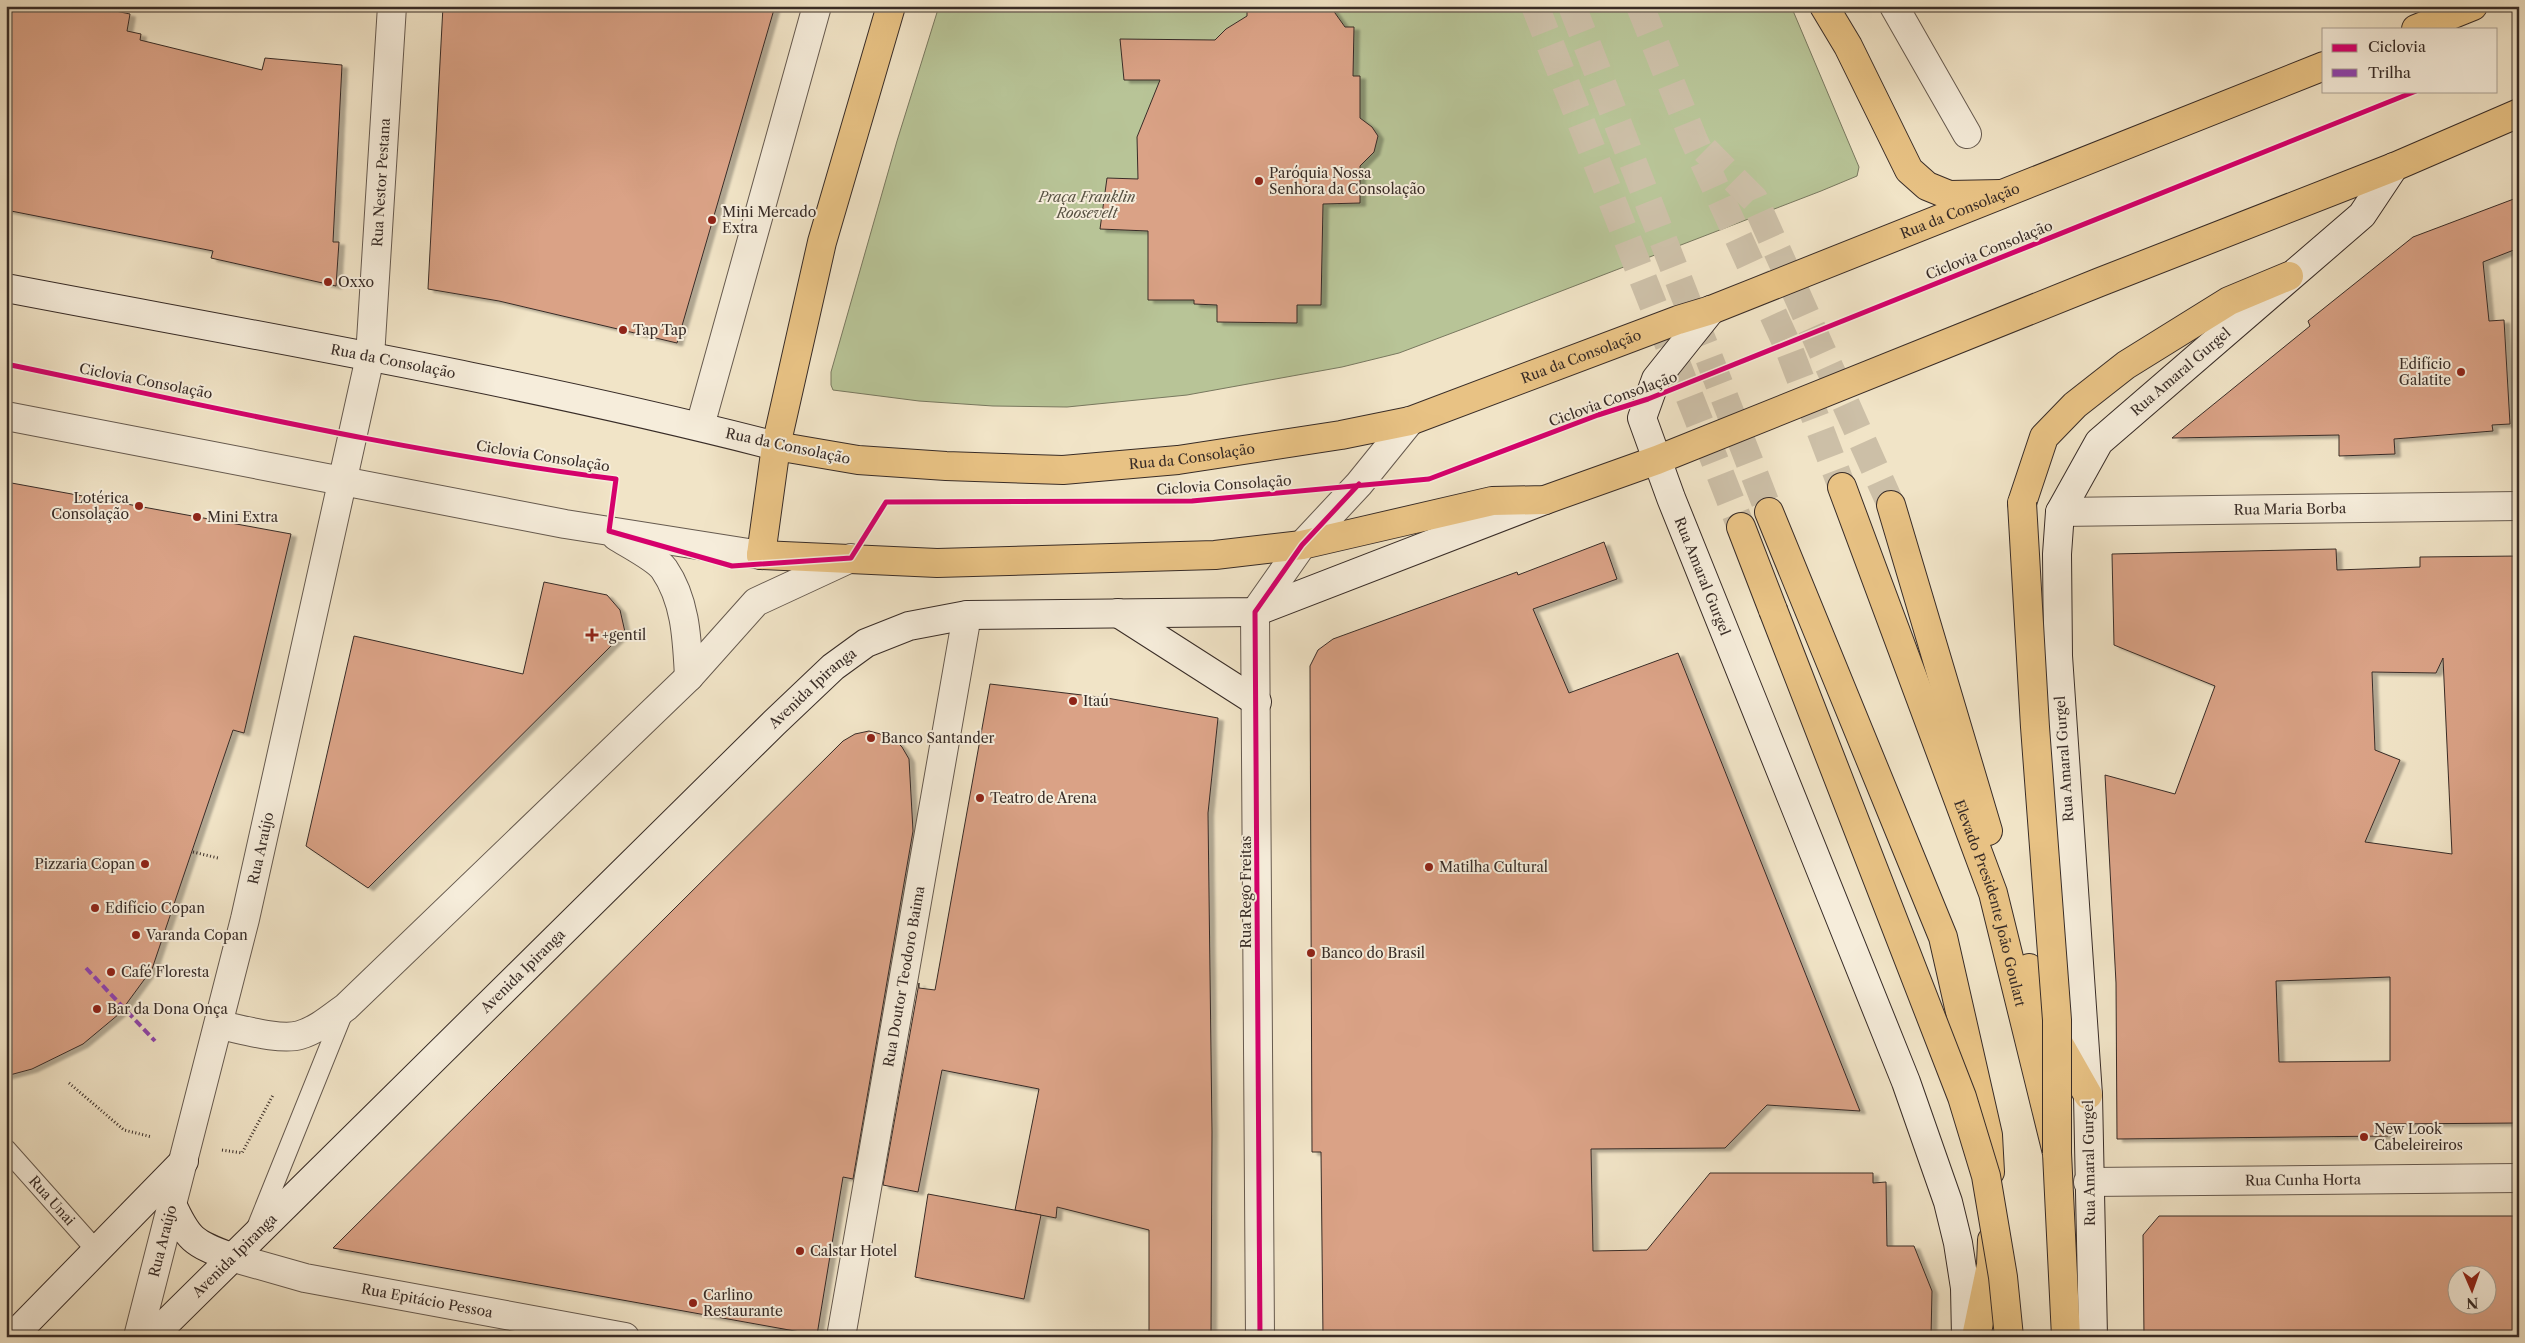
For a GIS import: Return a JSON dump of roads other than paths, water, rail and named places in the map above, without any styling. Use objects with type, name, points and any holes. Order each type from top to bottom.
[{"type":"main road","points":[[891,6],[822,242],[776,446],[761,555],[937,563],[1215,555],[1302,545],[1492,501],[1545,500],[1657,460],[2394,166],[2519,113]]},
{"type":"main road","points":[[1824,6],[1848,46],[1909,170],[1927,186],[1949,195],[2001,194]]},
{"type":"main road","points":[[2418,28],[2473,6]]},
{"type":"main road","name":"Rua da Consolação","points":[[776,446],[858,460],[946,466],[1063,470],[1178,460],[1341,435],[1410,421],[1678,320],[1711,310],[2322,67]]},
{"type":"main road","points":[[2057,1153],[2057,1020],[2035,727],[2022,503],[2044,437],[2075,405],[2126,365],[2229,301],[2289,276]]},
{"type":"main road","name":"Elevado Presidente João Goulart","points":[[1842,487],[1873,565],[1993,893],[2057,1153],[2066,1337]]},
{"type":"main road","points":[[1890,505],[2045,1019],[2088,1095]]},
{"type":"main road","points":[[1769,512],[1943,937],[1988,1135],[1992,1218],[1991,1265],[1976,1337]]},
{"type":"main road","points":[[1741,527],[1962,1097],[1986,1176],[2003,1277],[2009,1337]]},
{"type":"street","name":"Rua Nestor Pestana","points":[[370,357],[392,6]]},
{"type":"street","points":[[700,426],[817,6]]},
{"type":"street","points":[[1894,6],[1967,134]]},
{"type":"street","points":[[2289,276],[2362,215],[2394,166]]},
{"type":"street","name":"Rua Amaral Gurgel","points":[[2093,1337],[2088,1182],[2088,1095],[2058,656],[2057,554],[2060,512],[2099,442],[2289,276]]},
{"type":"street","name":"Rua da Consolação","points":[[6,288],[370,357],[700,426],[776,446]]},
{"type":"street","name":"Rua Amaral Gurgel","points":[[1711,310],[1656,379],[1642,418],[1657,460],[1906,1082],[1948,1202],[1956,1235],[1965,1288],[1966,1337]]},
{"type":"street","name":"Rua Araújo","points":[[138,1337],[171,1202],[220,1025],[370,357]]},
{"type":"street","points":[[6,416],[343,482],[609,531],[761,555]]},
{"type":"street","points":[[1255,612],[1302,545],[1359,484],[1410,421]]},
{"type":"street","points":[[967,616],[1255,612],[1545,500]]},
{"type":"street","name":"Rua Maria Borba","points":[[2060,512],[2519,506]]},
{"type":"street","points":[[609,531],[663,568],[678,598],[687,629],[689,677]]},
{"type":"street","points":[[220,1025],[270,1035],[298,1036],[319,1027],[346,1007],[689,677],[756,602],[851,558]]},
{"type":"street","name":"Rua Rego Freitas","points":[[1255,612],[1260,1337]]},
{"type":"street","points":[[1118,613],[1257,702]]},
{"type":"street","name":"Avenida Ipiranga","points":[[152,1337],[254,1234],[833,667],[866,643],[909,626],[967,616]]},
{"type":"street","name":"Rua Doutor Teodoro Baima","points":[[841,1337],[967,616]]},
{"type":"street","points":[[12,1337],[184,1160]]},
{"type":"street","name":"Rua Cunha Horta","points":[[2088,1182],[2519,1178]]},
{"type":"street","name":"Rua Epitácio Pessoa","points":[[171,1202],[182,1227],[190,1237],[203,1247],[231,1258],[305,1278],[591,1334],[625,1337]]},
{"type":"lane","points":[[254,1234],[346,1007]]},
{"type":"lane","name":"Rua Unai","points":[[6,1149],[97,1251]]},
{"type":"tunnel","points":[[1535,6],[1741,527]]},
{"type":"tunnel","points":[[1572,6],[1769,512]]},
{"type":"tunnel","points":[[1640,6],[1693,138],[1789,349],[1842,487]]},
{"type":"tunnel","points":[[1705,150],[1754,199],[1891,505]]},
{"type":"place","name":"Paróquia Nossa Senhora da Consolação","points":[[1259,181]]},
{"type":"place","name":"Mini Mercado Extra","points":[[712,220]]},
{"type":"place","name":"Oxxo","points":[[328,282]]},
{"type":"place","name":"Tap Tap","points":[[623,330]]},
{"type":"place","name":"Edifício Galatite","points":[[2461,372]]},
{"type":"place","name":"Lotérica Consolação","points":[[139,506]]},
{"type":"place","name":"Mini Extra","points":[[197,517]]},
{"type":"place","name":"+gentil","points":[[592,635]]},
{"type":"place","name":"Itaú","points":[[1073,701]]},
{"type":"place","name":"Banco Santander","points":[[871,738]]},
{"type":"place","name":"Teatro de Arena","points":[[980,798]]},
{"type":"place","name":"Pizzaria Copan","points":[[145,864]]},
{"type":"place","name":"Matilha Cultural","points":[[1429,867]]},
{"type":"place","name":"Edifício Copan","points":[[95,908]]},
{"type":"place","name":"Varanda Copan","points":[[136,935]]},
{"type":"place","name":"Banco do Brasil","points":[[1311,953]]},
{"type":"place","name":"Café Floresta","points":[[111,972]]},
{"type":"place","name":"Bar da Dona Onça","points":[[97,1009]]},
{"type":"place","name":"New Look Cabeleireiros","points":[[2364,1137]]},
{"type":"place","name":"Calstar Hotel","points":[[800,1251]]},
{"type":"place","name":"Carlino Restaurante","points":[[693,1303]]},
{"type":"park label","name":"Praça Franklin Roosevelt","points":[[1087,206]]}]
